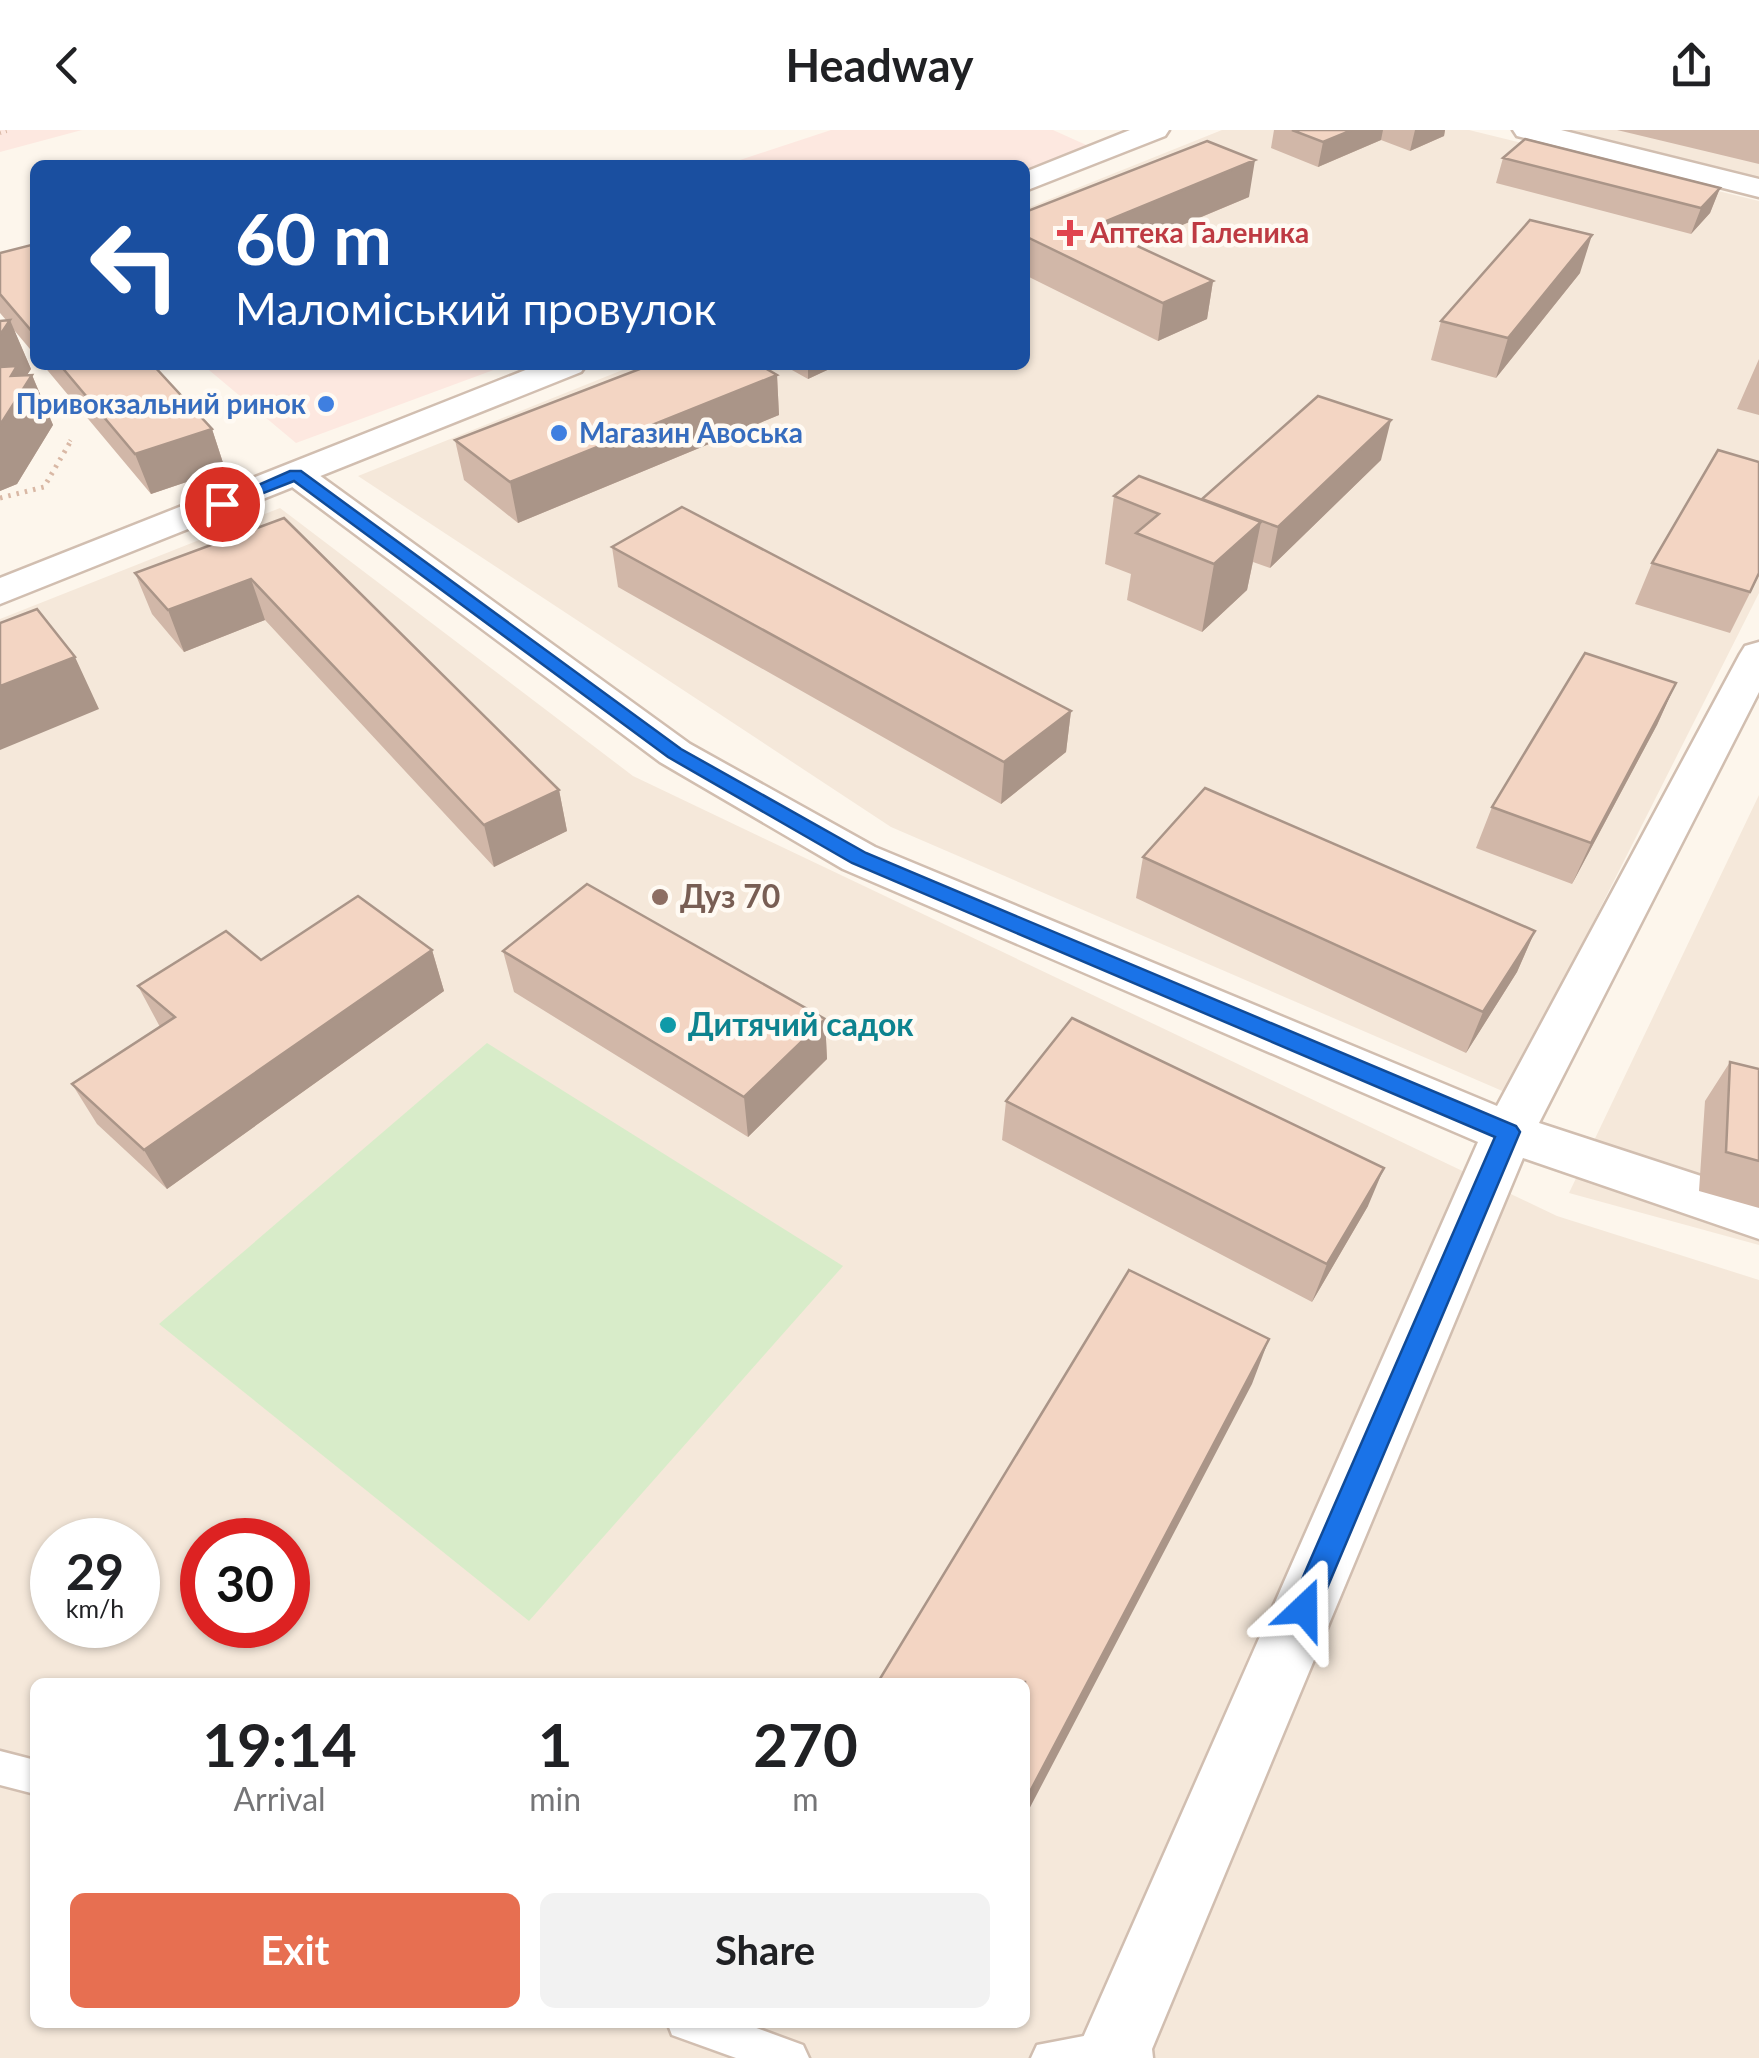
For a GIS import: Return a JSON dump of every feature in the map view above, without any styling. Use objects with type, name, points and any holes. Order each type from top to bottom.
[{"type":"street","points":[[1030,180],[1155,130]]},
{"type":"street","points":[[1527,130],[1759,188]]},
{"type":"street","points":[[0,592],[556,370]]},
{"type":"street","points":[[296,474],[675,753],[859,858],[1508,1132],[1759,1217]]},
{"type":"street","points":[[1115,2054],[1508,1132],[1759,654]]},
{"type":"lane","points":[[0,1768],[30,1776]]},
{"type":"lane","points":[[702,2028],[790,2058]]},
{"type":"lane","points":[[1050,2058],[1115,2054]]},
{"type":"path","points":[[0,132],[10,130]]},
{"type":"path","points":[[0,498],[44,487],[73,436]]},
{"type":"shaded area","points":[[0,130],[82,130],[0,152]]},
{"type":"shaded area","points":[[831,130],[1053,130],[1093,148],[1030,171],[1030,160],[740,160]]},
{"type":"shaded area","points":[[1222,130],[1469,130],[1759,201],[1759,593],[1507,1093],[891,827],[358,476],[623,370],[1030,370],[1030,207]]},
{"type":"shaded area","points":[[1571,130],[1759,130],[1759,178]]},
{"type":"shaded area","name":"Привокзальний ринок","points":[[209,370],[493,370],[296,443]]},
{"type":"shaded area","points":[[280,508],[633,776],[1557,1216],[1759,1280],[1759,2058],[0,2058],[0,619]]},
{"type":"shaded area","points":[[1759,795],[1759,1245],[1569,1193]]},
{"type":"green space","points":[[487,1043],[843,1266],[529,1621],[159,1324]]},
{"type":"building","points":[[1292,130],[1352,130],[1323,142]]},
{"type":"building","points":[[1525,139],[1720,188],[1701,208],[1503,158]]},
{"type":"building","points":[[1207,141],[1255,160],[1094,226],[1213,281],[1163,303],[1030,238],[1030,210]]},
{"type":"building","points":[[1530,220],[1592,235],[1508,338],[1441,321]]},
{"type":"building","points":[[30,245],[30,329],[0,294],[0,253]]},
{"type":"building","points":[[10,320],[0,335],[0,321]]},
{"type":"building","points":[[17,366],[11,376],[32,375],[0,425],[0,367]]},
{"type":"building","points":[[64,370],[158,370],[212,429],[135,454]]},
{"type":"building","points":[[637,370],[768,370],[777,375],[510,482],[455,440]]},
{"type":"building","points":[[1318,396],[1391,420],[1278,527],[1202,499]]},
{"type":"building","points":[[1718,450],[1759,462],[1759,573],[1750,592],[1652,563]]},
{"type":"building","points":[[1139,476],[1261,522],[1214,564],[1136,533],[1159,514],[1114,496]]},
{"type":"building","points":[[682,507],[1071,711],[1004,762],[612,547]]},
{"type":"building","points":[[284,518],[559,790],[484,825],[251,579],[168,610],[135,573]]},
{"type":"building","points":[[37,609],[75,657],[0,686],[0,623]]},
{"type":"building","points":[[1585,653],[1676,683],[1591,843],[1492,807]]},
{"type":"building","points":[[1205,788],[1535,931],[1483,1012],[1143,857]]},
{"type":"building","points":[[587,884],[825,1019],[744,1097],[503,951]]},
{"type":"building","points":[[358,896],[432,950],[144,1150],[72,1084],[175,1017],[138,986],[226,931],[261,960]]},
{"type":"building","points":[[1072,1018],[1384,1168],[1327,1264],[1006,1101]]},
{"type":"building","points":[[1730,1062],[1759,1069],[1759,1161],[1726,1152]]},
{"type":"building","points":[[1129,1270],[1269,1339],[1030,1792],[1030,1678],[880,1678]]},
{"type":"place","name":"Аптека Галеника","points":[[1070,233]]},
{"type":"place","name":"Привокзальний ринок","points":[[326,404]]},
{"type":"place","name":"Магазин Авоська","points":[[559,433]]},
{"type":"place","name":"Дуз 70","points":[[660,897]]},
{"type":"place","name":"Дитячий садок","points":[[668,1025]]},
{"type":"route","points":[[222,504],[296,474],[675,753],[859,858],[1508,1132],[1304,1609]]}]
